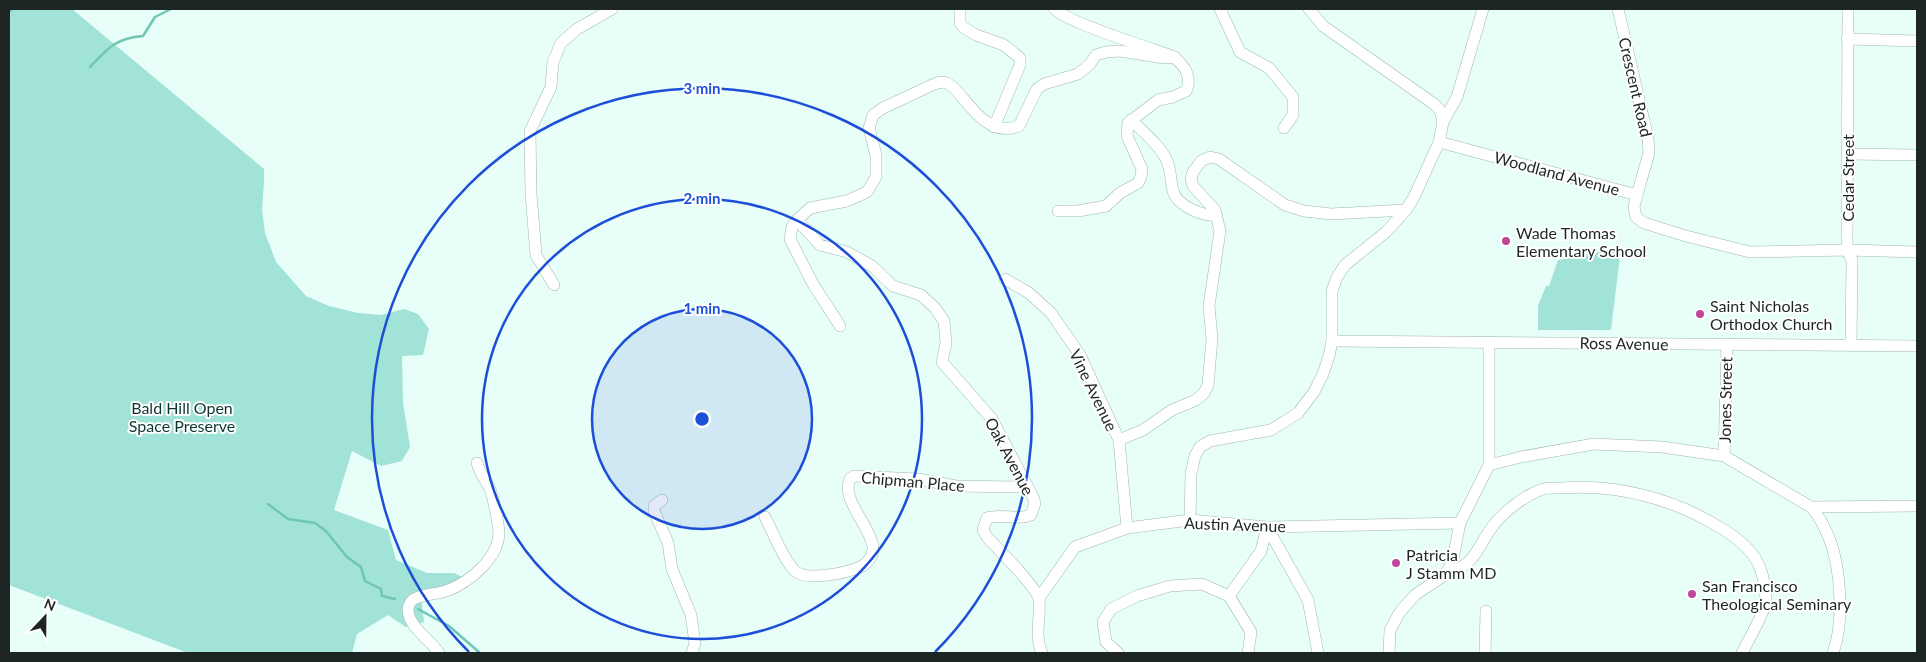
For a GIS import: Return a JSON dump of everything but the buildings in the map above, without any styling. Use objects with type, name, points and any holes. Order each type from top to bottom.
[{"type":"street","points":[[554,285],[536,255],[531,194],[530,132],[551,87],[553,62],[561,43],[577,29],[612,9]]},
{"type":"street","points":[[960,9],[960,23],[963,27],[976,35],[1004,45],[1020,58],[1020,65],[994,127]]},
{"type":"street","points":[[1054,9],[1078,21],[1175,57],[1188,73],[1190,83],[1186,91],[1173,97],[1158,100],[1131,120],[1126,130],[1142,169],[1138,183],[1120,193],[1106,206],[1078,211],[1058,211]]},
{"type":"street","points":[[1220,9],[1240,52],[1269,68],[1293,97],[1293,115],[1284,128]]},
{"type":"street","points":[[1309,9],[1323,26],[1434,104],[1440,110],[1443,122]]},
{"type":"street","points":[[1190,520],[1190,474],[1195,456],[1200,447],[1210,441],[1271,430],[1298,413],[1314,392],[1323,374],[1332,341],[1332,291],[1337,276],[1345,265],[1386,232],[1406,210],[1414,197],[1439,142],[1443,122],[1457,97],[1483,9]]},
{"type":"street","name":"Crescent Road","points":[[1618,9],[1648,138],[1649,153],[1637,195]]},
{"type":"street","name":"Cedar Street","points":[[1848,9],[1847,250],[1852,260],[1851,345]]},
{"type":"street","points":[[1847,39],[1917,41]]},
{"type":"street","points":[[840,326],[814,284],[790,239],[792,227],[810,208],[848,201],[867,192],[876,177],[876,155],[869,128],[873,115],[882,108],[940,82],[947,83],[956,91],[983,122],[994,127],[1011,130],[1019,126],[1037,89],[1044,84],[1078,74],[1090,64],[1096,55],[1120,50],[1164,58],[1175,57]]},
{"type":"street","points":[[1131,120],[1159,148],[1167,161],[1172,190],[1176,199],[1196,211],[1209,216],[1215,215]]},
{"type":"street","name":"Woodland Avenue","points":[[1439,142],[1637,195],[1634,206],[1636,217],[1644,223],[1750,252],[1847,250],[1917,252]]},
{"type":"street","points":[[1848,154],[1917,155]]},
{"type":"street","points":[[1119,440],[1143,430],[1172,410],[1196,400],[1204,393],[1208,385],[1212,339],[1209,306],[1220,231],[1213,206],[1193,186],[1191,179],[1193,172],[1201,161],[1210,157],[1219,159],[1285,205],[1304,211],[1331,214],[1406,210]]},
{"type":"street","name":"Oak Avenue","points":[[797,220],[820,245],[847,252],[872,266],[893,286],[921,295],[935,308],[944,321],[946,343],[942,362],[992,419],[1035,503],[1031,515],[1025,517],[994,516],[987,518],[983,530],[987,537],[1032,587],[1039,598]]},
{"type":"street","name":"Vine Avenue","points":[[1005,279],[1029,293],[1051,313],[1080,355],[1119,440],[1128,528]]},
{"type":"street","name":"Ross Avenue","points":[[1332,341],[1917,346]]},
{"type":"street","points":[[1443,576],[1452,564],[1460,523],[1489,465],[1489,342]]},
{"type":"street","name":"Jones Street","points":[[1724,456],[1727,344]]},
{"type":"street","points":[[1489,465],[1521,457],[1594,444],[1662,447],[1724,456],[1812,507],[1825,528],[1836,560],[1840,590],[1839,619],[1833,653]]},
{"type":"street","points":[[439,653],[419,632],[410,618],[408,608],[417,597],[458,586],[489,561],[497,547],[499,531],[490,488],[481,476],[477,463]]},
{"type":"street","name":"Chipman Place","points":[[765,517],[795,571],[810,577],[839,573],[860,567],[872,556],[873,548],[870,539],[847,488],[850,479],[854,476],[918,479],[956,486],[1017,487],[1026,485]]},
{"type":"street","points":[[1389,653],[1390,630],[1400,612],[1415,595],[1443,576],[1463,568],[1493,526],[1516,504],[1541,489],[1577,487],[1620,490],[1665,501],[1700,515],[1734,536],[1749,550],[1760,567],[1765,605],[1742,653]]},
{"type":"street","points":[[662,500],[654,506],[654,511],[668,543],[672,569],[691,615],[694,643],[692,653]]},
{"type":"street","points":[[1812,507],[1917,506]]},
{"type":"street","name":"Austin Avenue","points":[[1039,598],[1075,548],[1128,528],[1190,520],[1267,527],[1460,523]]},
{"type":"street","points":[[1229,596],[1261,551],[1267,527]]},
{"type":"street","points":[[1267,527],[1308,600],[1318,653]]},
{"type":"street","points":[[1455,551],[1474,555]]},
{"type":"street","points":[[1118,653],[1106,642],[1103,622],[1111,609],[1137,596],[1170,586],[1202,584],[1229,596],[1251,632],[1248,653]]},
{"type":"street","points":[[1039,598],[1037,625],[1042,653]]},
{"type":"street","points":[[1485,653],[1486,611]]},
{"type":"green space","name":"Bald Hill Open Space Preserve","points":[[9,9],[72,9],[264,169],[262,210],[265,233],[276,262],[306,296],[329,306],[358,313],[381,315],[404,309],[418,314],[429,329],[423,355],[402,356],[403,403],[410,447],[402,461],[381,466],[352,451],[334,510],[388,530],[396,560],[427,573],[454,573],[467,579],[422,603],[424,622],[406,627],[388,615],[357,634],[352,653],[188,653],[9,585]]},
{"type":"green space","points":[[1621,248],[1611,330],[1538,330],[1538,306],[1546,286],[1549,286],[1558,260]]},
{"type":"waterway","points":[[9,12],[12,9]]},
{"type":"waterway","points":[[90,67],[113,45],[126,39],[143,36],[155,17],[171,9]]},
{"type":"waterway","points":[[268,504],[288,519],[315,523],[326,531],[347,557],[361,567],[365,581],[381,589],[382,596],[395,599]]},
{"type":"waterway","points":[[418,609],[449,626],[480,653]]},
{"type":"place","name":"Wade Thomas Elementary School","points":[[1506,241]]},
{"type":"place","name":"Saint Nicholas Orthodox Church","points":[[1700,314]]},
{"type":"place","name":"Patricia J Stamm MD","points":[[1396,563]]},
{"type":"place","name":"San Francisco Theological Seminary","points":[[1692,594]]}]
